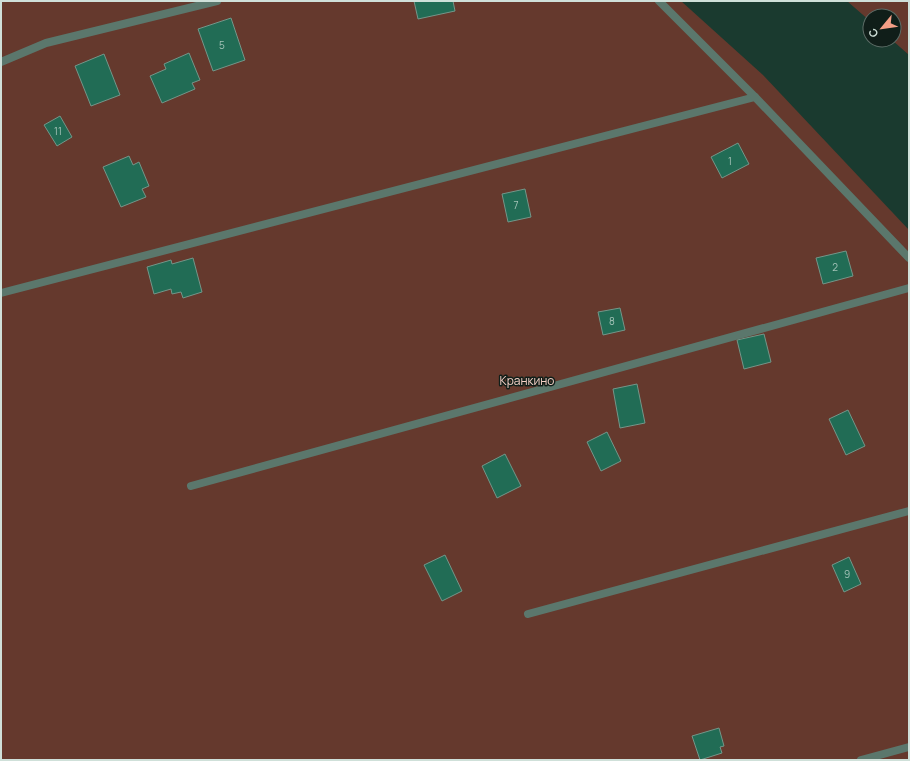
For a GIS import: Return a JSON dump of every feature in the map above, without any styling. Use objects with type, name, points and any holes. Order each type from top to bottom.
[{"type":"street","points":[[1,62],[46,43],[217,1]]},
{"type":"street","points":[[659,1],[755,97],[909,258]]},
{"type":"street","points":[[1,293],[755,97]]},
{"type":"street","points":[[191,486],[909,288]]},
{"type":"street","points":[[528,614],[909,511]]},
{"type":"street","points":[[861,760],[909,747]]},
{"type":"green space","name":"Кранкино","points":[[1,1],[681,1],[763,75],[909,230],[909,760],[1,760]]},
{"type":"green space","points":[[847,1],[907,1],[909,3],[909,55],[901,48],[902,8],[862,8],[862,14]]},
{"type":"building","points":[[414,1],[453,1],[455,11],[418,19]]},
{"type":"building","points":[[231,18],[245,60],[213,71],[198,29]]},
{"type":"building","points":[[189,53],[200,80],[192,83],[195,89],[162,103],[150,76],[166,69],[164,64]]},
{"type":"building","points":[[104,54],[120,95],[91,106],[75,66]]},
{"type":"building","points":[[60,116],[72,137],[57,146],[44,125]]},
{"type":"building","points":[[738,143],[749,164],[722,178],[711,157]]},
{"type":"building","points":[[129,156],[133,165],[139,162],[149,186],[142,189],[146,197],[121,207],[103,167]]},
{"type":"building","points":[[525,189],[531,217],[508,222],[502,194]]},
{"type":"building","points":[[846,251],[853,276],[823,284],[816,258]]},
{"type":"building","points":[[193,258],[202,292],[183,298],[181,292],[172,294],[171,289],[154,294],[147,267],[171,260],[172,264]]},
{"type":"building","points":[[620,308],[625,330],[603,335],[598,312]]},
{"type":"building","points":[[764,334],[771,362],[744,369],[737,340]]},
{"type":"building","points":[[637,384],[645,423],[620,428],[613,389]]},
{"type":"building","points":[[848,410],[865,446],[846,455],[829,419]]},
{"type":"building","points":[[607,432],[621,461],[601,471],[587,442]]},
{"type":"building","points":[[505,454],[521,486],[497,498],[482,466]]},
{"type":"building","points":[[445,555],[462,591],[442,601],[424,565]]},
{"type":"building","points":[[849,557],[861,584],[844,592],[832,565]]},
{"type":"building","points":[[719,728],[724,746],[720,747],[722,753],[700,760],[692,736]]}]
